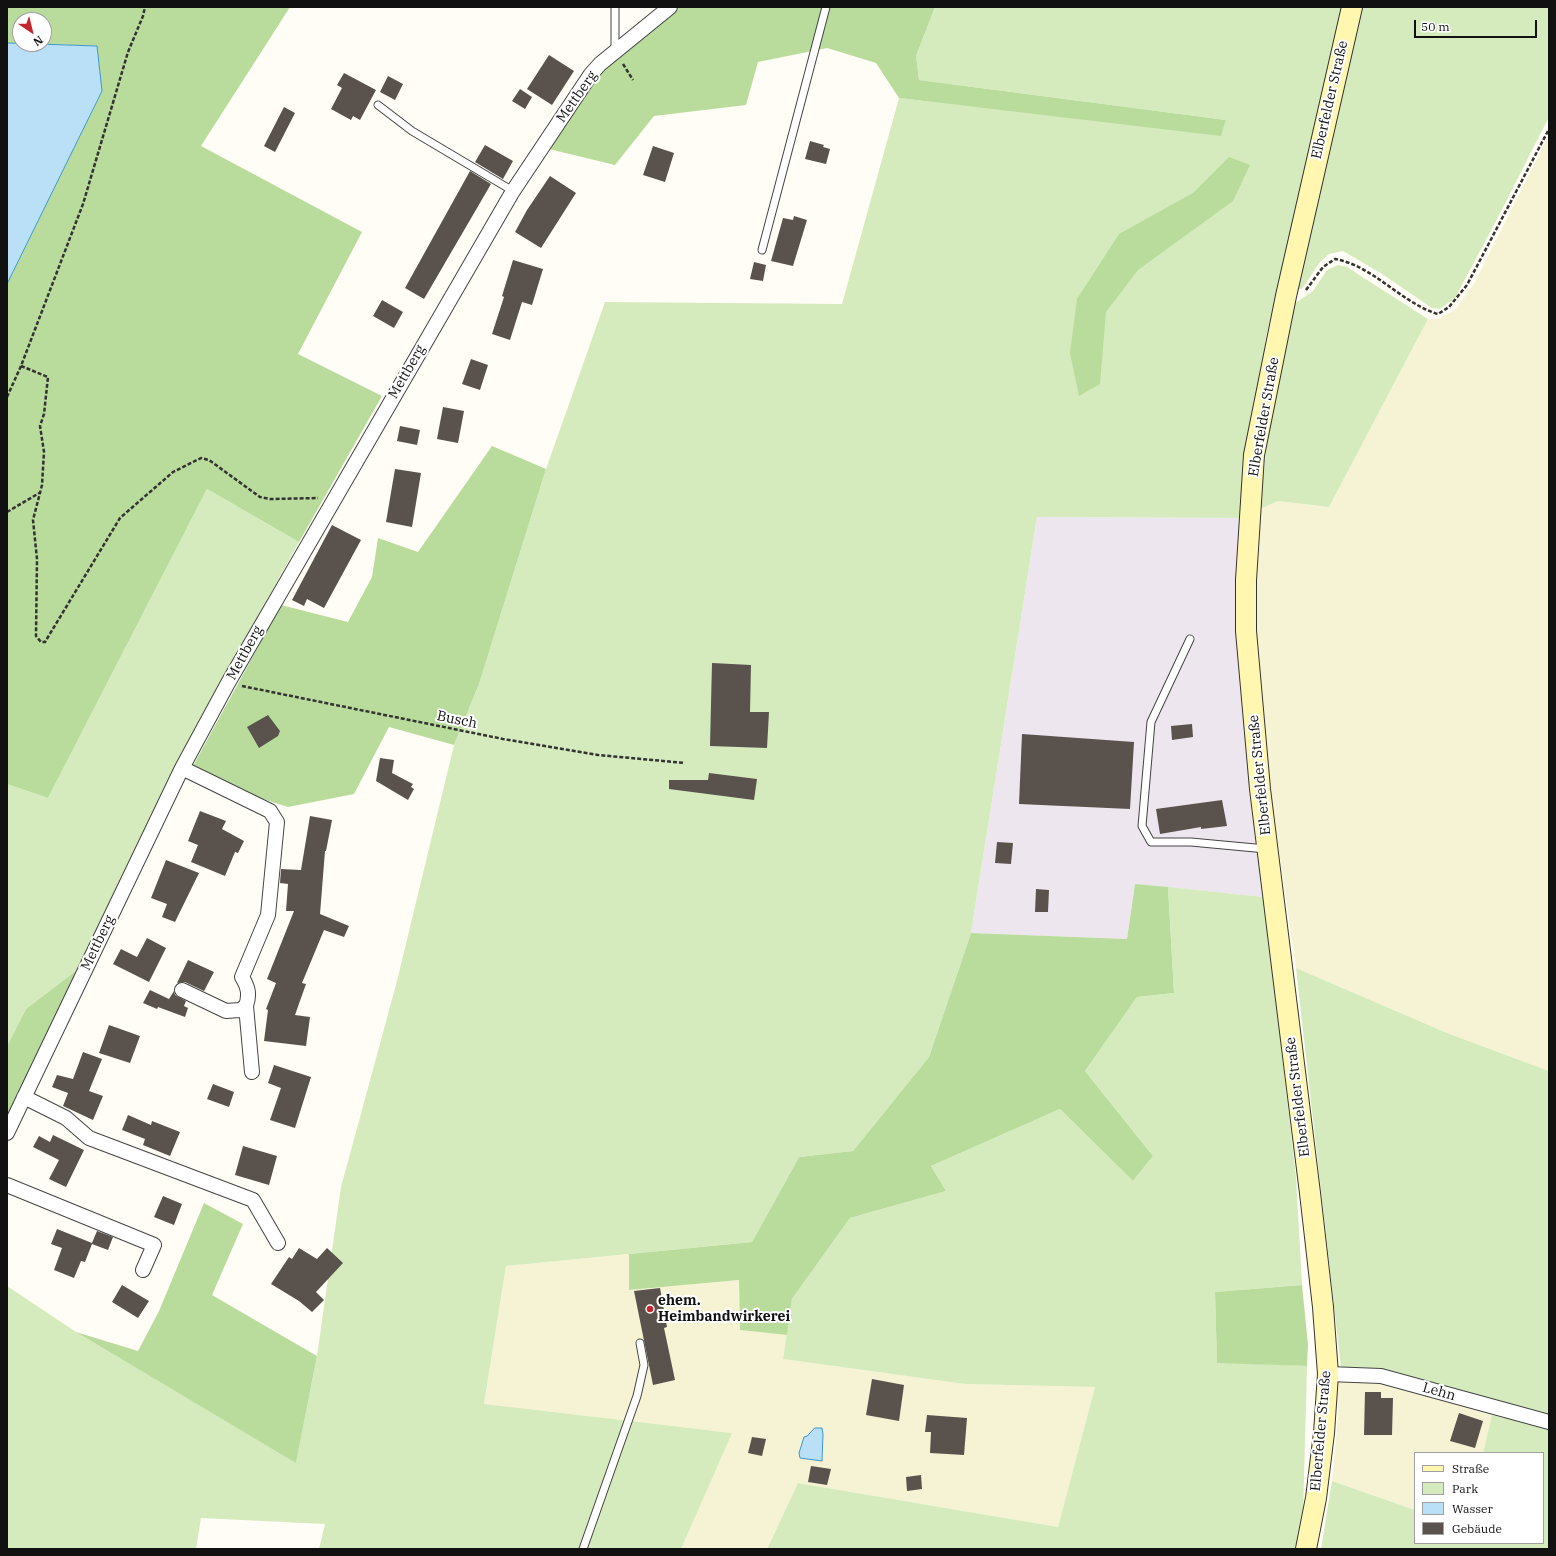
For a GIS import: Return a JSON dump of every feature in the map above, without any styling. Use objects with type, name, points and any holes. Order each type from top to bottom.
[{"type":"main road","name":"Elberfelder Straße","points":[[1306,1549],[1316,1498],[1324,1433],[1328,1374],[1323,1307],[1310,1193],[1260,789],[1246,631],[1246,580],[1254,455],[1286,296],[1352,7]]},
{"type":"street","name":"Mettberg","points":[[7,1133],[182,768],[228,683],[334,498],[513,191],[590,74],[670,7]]},
{"type":"street","points":[[182,768],[270,811],[277,822],[268,915],[242,976],[247,986],[249,996],[246,1006],[252,1072]]},
{"type":"street","points":[[182,990],[226,1011],[240,1010],[246,1006]]},
{"type":"street","points":[[24,1097],[66,1118],[89,1138],[253,1200],[278,1243]]},
{"type":"street","points":[[7,1185],[154,1245],[143,1270]]},
{"type":"street","name":"Lehn","points":[[1328,1374],[1381,1376],[1549,1422]]},
{"type":"lane","points":[[615,7],[615,52]]},
{"type":"lane","points":[[762,250],[826,7]]},
{"type":"lane","points":[[378,105],[412,131],[513,191]]},
{"type":"lane","points":[[1190,639],[1151,722],[1142,826],[1151,842],[1191,842],[1268,850]]},
{"type":"lane","points":[[583,1549],[637,1396],[644,1365],[640,1343]]},
{"type":"path","points":[[7,397],[21,366],[83,204],[128,52],[143,16],[145,7]]},
{"type":"path","points":[[615,52],[633,80]]},
{"type":"path","points":[[1286,296],[1300,296],[1309,288],[1323,267],[1335,259],[1350,262],[1397,291],[1423,310],[1438,314],[1449,308],[1471,278],[1549,129]]},
{"type":"path","points":[[21,366],[48,377],[44,414],[40,426],[44,452],[41,492],[33,520],[37,559],[36,636],[41,642],[45,642],[120,518],[172,472],[194,461],[201,458],[209,460],[260,497],[270,499],[334,498]]},
{"type":"path","points":[[7,512],[41,492]]},
{"type":"path","name":"Busch","points":[[228,683],[503,739],[598,755],[685,762]]},
{"type":"shaded area","points":[[1549,135],[1549,1071],[1447,1033],[1296,968],[1266,762],[1256,643],[1255,543],[1260,509],[1278,501],[1329,507],[1428,319],[1438,319],[1455,310],[1475,282]]},
{"type":"shaded area","points":[[1037,517],[1242,518],[1264,897],[1135,884],[1127,939],[971,933]]},
{"type":"shaded area","points":[[629,1254],[629,1290],[739,1280],[740,1330],[787,1335],[783,1359],[965,1384],[1095,1387],[1058,1527],[798,1483],[767,1549],[681,1549],[731,1433],[484,1405],[506,1266]]},
{"type":"shaded area","points":[[1337,1380],[1383,1383],[1492,1415],[1483,1452],[1414,1452],[1414,1510],[1332,1481],[1338,1416]]},
{"type":"green space","points":[[7,7],[290,7],[201,146],[362,232],[298,354],[382,396],[299,542],[207,489],[48,798],[7,784],[7,284],[102,91],[97,46],[52,44],[52,12],[12,12],[12,43],[7,43]]},
{"type":"green space","points":[[677,7],[935,7],[916,56],[919,80],[1226,120],[1221,136],[899,98],[876,63],[827,48],[758,62],[746,105],[654,116],[615,165],[549,149],[600,71]]},
{"type":"green space","points":[[935,7],[1343,7],[1266,337],[1242,518],[1037,517],[971,933],[929,1057],[853,1151],[799,1157],[752,1242],[506,1266],[484,1404],[732,1433],[681,1549],[319,1549],[325,1524],[201,1518],[196,1549],[7,1549],[7,1286],[76,1332],[296,1462],[317,1356],[341,1187],[397,981],[454,745],[479,684],[546,469],[605,302],[842,304],[899,98],[1221,135],[1226,120],[919,80],[916,56]]},
{"type":"green space","points":[[1361,7],[1549,7],[1549,117],[1455,298],[1440,309],[1432,308],[1382,274],[1343,251],[1329,254],[1320,262],[1302,289],[1297,289]]},
{"type":"green space","points":[[1229,157],[1250,165],[1233,201],[1138,270],[1106,312],[1100,384],[1079,396],[1070,353],[1077,299],[1119,234],[1193,193]]},
{"type":"green space","points":[[1338,265],[1347,267],[1428,319],[1329,507],[1278,501],[1260,509],[1268,432],[1294,304],[1313,291],[1327,270]]},
{"type":"green space","points":[[492,446],[546,469],[479,684],[454,745],[389,727],[354,794],[288,807],[188,775],[281,605],[348,622],[372,577],[378,538],[418,552]]},
{"type":"green space","points":[[207,489],[299,542],[178,760],[77,970],[26,1009],[7,1046],[7,784],[48,798]]},
{"type":"green space","points":[[1135,884],[1168,887],[1174,993],[1137,997],[1085,1071],[1153,1156],[1133,1181],[1060,1109],[931,1166],[946,1191],[850,1218],[792,1299],[787,1335],[740,1330],[739,1280],[629,1290],[629,1254],[752,1242],[799,1157],[853,1151],[929,1057],[971,933],[1127,939]]},
{"type":"green space","points":[[1168,887],[1264,897],[1296,1177],[1302,1285],[1215,1292],[1217,1362],[1307,1366],[1303,1516],[1295,1549],[767,1549],[798,1483],[1058,1527],[1095,1387],[965,1384],[783,1359],[792,1299],[850,1218],[946,1191],[931,1166],[1060,1109],[1133,1181],[1153,1156],[1085,1071],[1137,997],[1174,993]]},
{"type":"green space","points":[[1296,968],[1447,1033],[1549,1071],[1549,1418],[1341,1368]]},
{"type":"green space","points":[[77,970],[7,1116],[7,1046],[26,1009]]},
{"type":"green space","points":[[204,1203],[243,1224],[212,1295],[317,1356],[296,1463],[76,1332],[138,1351],[159,1311]]},
{"type":"green space","points":[[1302,1285],[1308,1345],[1307,1366],[1217,1363],[1215,1292]]},
{"type":"green space","points":[[1492,1415],[1549,1429],[1549,1549],[1321,1549],[1332,1481],[1414,1510],[1414,1544],[1544,1544],[1544,1452],[1483,1452]]},
{"type":"water","points":[[7,43],[12,43],[12,52],[52,52],[52,44],[97,46],[102,91],[7,284]]},
{"type":"water","points":[[815,1428],[822,1428],[822,1461],[800,1458],[799,1453],[804,1437]]},
{"type":"building","points":[[549,55],[574,71],[552,105],[527,89]]},
{"type":"building","points":[[344,73],[376,90],[360,120],[353,116],[351,120],[331,109],[342,88],[337,85]]},
{"type":"building","points":[[388,76],[403,84],[395,100],[380,92]]},
{"type":"building","points":[[520,89],[532,97],[525,109],[512,101]]},
{"type":"building","points":[[284,107],[295,113],[275,152],[264,146]]},
{"type":"building","points":[[810,141],[824,145],[823,147],[830,149],[826,164],[805,159]]},
{"type":"building","points":[[485,145],[513,161],[503,179],[475,162]]},
{"type":"building","points":[[653,146],[674,153],[665,182],[643,175]]},
{"type":"building","points":[[470,171],[491,184],[424,299],[405,288]]},
{"type":"building","points":[[550,176],[576,193],[541,248],[515,232],[527,210]]},
{"type":"building","points":[[794,216],[807,220],[793,266],[771,261],[783,218],[793,220]]},
{"type":"building","points":[[513,260],[543,269],[532,305],[522,302],[510,340],[492,334],[504,297],[502,296]]},
{"type":"building","points":[[754,262],[766,265],[763,281],[750,279]]},
{"type":"building","points":[[382,300],[403,312],[394,328],[373,316]]},
{"type":"building","points":[[471,359],[488,365],[480,390],[462,384]]},
{"type":"building","points":[[443,407],[464,411],[458,443],[437,439]]},
{"type":"building","points":[[400,426],[420,430],[417,445],[397,441]]},
{"type":"building","points":[[395,469],[421,473],[412,527],[386,522]]},
{"type":"building","points":[[332,525],[361,540],[324,608],[307,599],[304,606],[292,600]]},
{"type":"building","points":[[712,663],[751,665],[750,712],[769,712],[767,748],[710,746]]},
{"type":"building","points":[[268,715],[280,731],[278,736],[259,748],[247,727]]},
{"type":"building","points":[[1192,724],[1193,737],[1172,740],[1171,726]]},
{"type":"building","points":[[1022,734],[1134,742],[1130,809],[1019,804]]},
{"type":"building","points":[[380,758],[394,760],[392,773],[413,784],[411,787],[414,789],[408,800],[376,781]]},
{"type":"building","points":[[709,773],[757,779],[754,800],[669,789],[669,780],[708,780]]},
{"type":"building","points":[[1222,800],[1227,826],[1201,829],[1201,827],[1160,834],[1156,809]]},
{"type":"building","points":[[200,811],[226,821],[222,829],[244,841],[238,853],[235,852],[225,876],[191,862],[198,845],[188,841]]},
{"type":"building","points":[[310,816],[332,820],[325,851],[320,914],[349,926],[344,937],[324,930],[302,983],[306,984],[295,1015],[310,1017],[306,1046],[264,1041],[268,1010],[266,1009],[276,983],[267,979],[294,911],[286,911],[288,884],[280,883],[281,869],[301,870]]},
{"type":"building","points":[[997,842],[1013,843],[1011,864],[995,863]]},
{"type":"building","points":[[166,860],[199,873],[175,922],[162,917],[167,904],[151,898]]},
{"type":"building","points":[[1036,889],[1049,890],[1048,912],[1035,912]]},
{"type":"building","points":[[147,938],[166,948],[149,982],[113,964],[121,949],[137,957]]},
{"type":"building","points":[[188,960],[214,972],[204,991],[185,982],[177,983]]},
{"type":"building","points":[[150,990],[169,999],[174,991],[175,995],[186,1001],[184,1006],[188,1008],[185,1017],[158,1007],[157,1009],[143,1003]]},
{"type":"building","points":[[109,1025],[140,1036],[130,1063],[99,1053]]},
{"type":"building","points":[[83,1052],[102,1059],[89,1091],[103,1096],[93,1120],[63,1106],[68,1093],[52,1087],[57,1075],[73,1079]]},
{"type":"building","points":[[274,1065],[311,1077],[295,1128],[270,1120],[281,1088],[268,1083]]},
{"type":"building","points":[[213,1084],[234,1092],[229,1107],[207,1099]]},
{"type":"building","points":[[128,1115],[151,1125],[152,1121],[180,1132],[170,1156],[143,1145],[145,1139],[122,1130]]},
{"type":"building","points":[[53,1135],[84,1150],[66,1187],[49,1179],[59,1160],[33,1147],[39,1136],[50,1142]]},
{"type":"building","points":[[243,1146],[277,1156],[269,1185],[235,1175]]},
{"type":"building","points":[[163,1196],[182,1204],[174,1225],[154,1217]]},
{"type":"building","points":[[57,1229],[92,1243],[97,1231],[113,1237],[108,1250],[92,1244],[85,1262],[81,1261],[74,1278],[54,1270],[62,1248],[51,1244]]},
{"type":"building","points":[[299,1248],[317,1259],[327,1248],[343,1263],[316,1292],[324,1300],[312,1312],[299,1301],[271,1284],[289,1257],[292,1259]]},
{"type":"building","points":[[122,1285],[149,1301],[138,1318],[112,1302]]},
{"type":"building","points":[[660,1288],[667,1327],[664,1328],[675,1380],[653,1385],[634,1291]]},
{"type":"building","points":[[872,1379],[904,1385],[899,1421],[866,1415]]},
{"type":"building","points":[[1365,1392],[1381,1392],[1381,1398],[1393,1398],[1392,1435],[1364,1435]]},
{"type":"building","points":[[1459,1413],[1483,1421],[1475,1448],[1450,1441]]},
{"type":"building","points":[[927,1415],[967,1418],[964,1455],[930,1453],[931,1432],[925,1432]]},
{"type":"building","points":[[752,1437],[766,1439],[762,1456],[748,1453]]},
{"type":"building","points":[[811,1466],[831,1469],[827,1485],[808,1482]]},
{"type":"building","points":[[921,1475],[922,1489],[907,1491],[906,1477]]},
{"type":"place","name":"ehem. Heimbandwirkerei","points":[[650,1309]]}]
